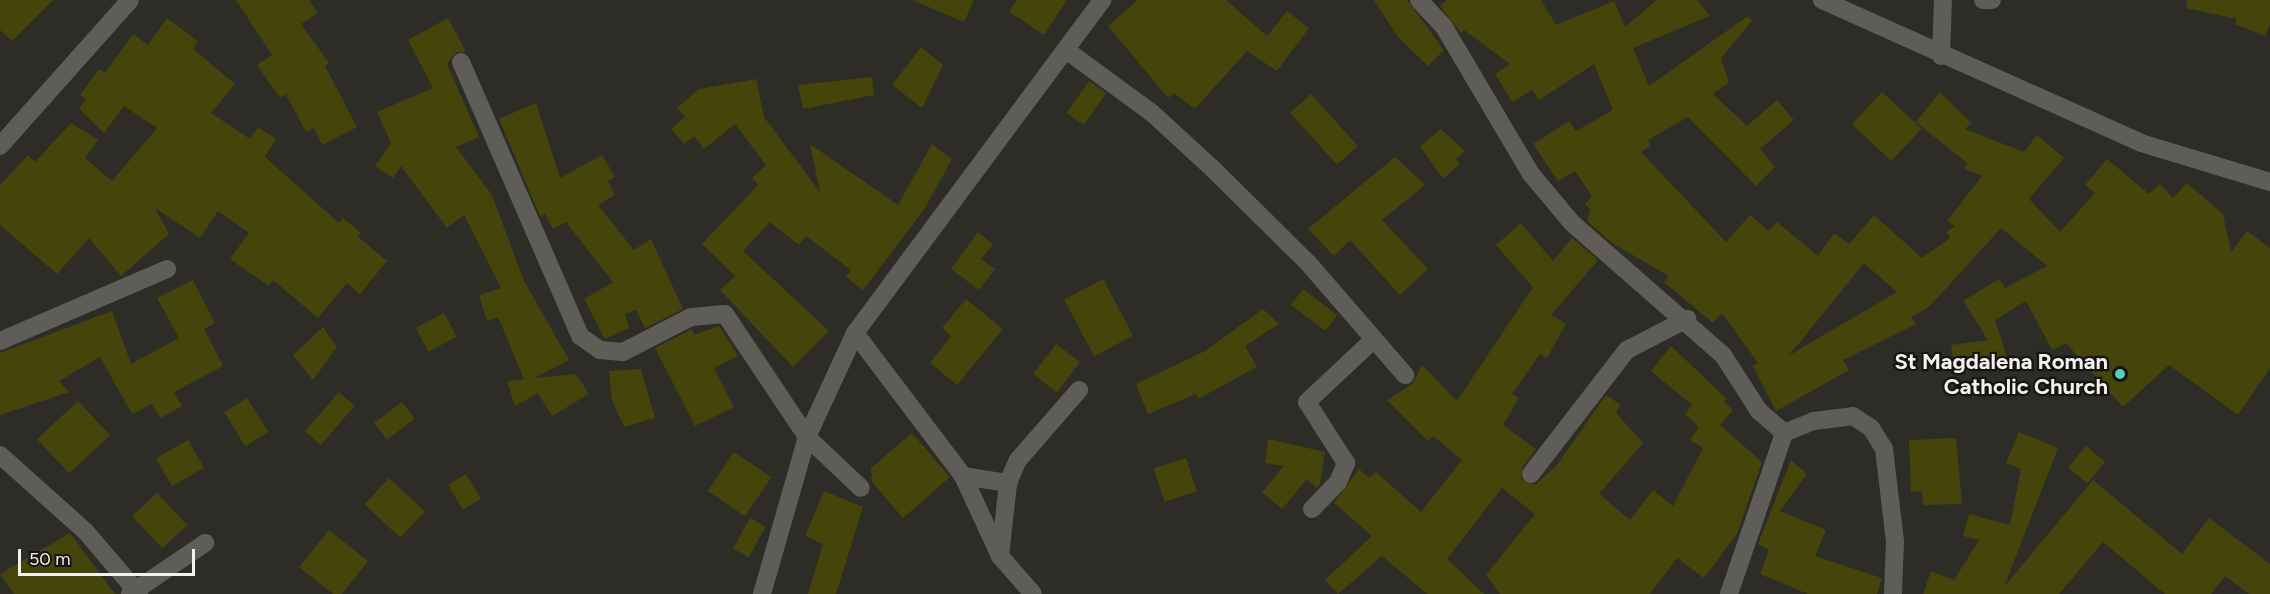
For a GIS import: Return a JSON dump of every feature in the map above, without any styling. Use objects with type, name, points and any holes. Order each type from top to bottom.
[{"type":"street","points":[[0,146],[130,0]]},
{"type":"street","points":[[762,594],[807,436],[855,333],[1102,0]]},
{"type":"street","points":[[1419,0],[1444,27],[1531,174],[1558,207],[1687,319],[1723,355],[1759,411],[1784,433]]},
{"type":"street","points":[[1822,0],[1941,56],[2141,143],[2270,182]]},
{"type":"street","points":[[1941,56],[1943,0]]},
{"type":"street","points":[[1983,0],[1992,0]]},
{"type":"street","points":[[1066,50],[1152,113],[1204,161],[1309,264],[1405,375]]},
{"type":"street","points":[[461,62],[580,336],[600,351],[623,352],[691,317],[725,314],[807,436],[861,488]]},
{"type":"street","points":[[0,341],[166,269]]},
{"type":"street","points":[[1531,474],[1627,350],[1687,319]]},
{"type":"street","points":[[855,333],[963,476],[1000,556],[1033,594]]},
{"type":"street","points":[[1312,509],[1338,482],[1346,463],[1307,402],[1373,340]]},
{"type":"street","points":[[1000,556],[1008,483],[1041,428],[1079,390]]},
{"type":"street","points":[[1728,594],[1784,433],[1814,421],[1853,416],[1871,428],[1884,449],[1895,541],[1893,594]]},
{"type":"street","points":[[0,455],[86,532],[135,593],[205,543]]},
{"type":"street","points":[[963,476],[1008,483]]},
{"type":"building","points":[[0,0],[53,0],[12,41],[0,30]]},
{"type":"building","points":[[236,0],[309,0],[318,13],[301,24],[329,63],[325,66],[357,127],[322,145],[314,128],[306,132],[286,94],[280,98],[257,65],[272,55]]},
{"type":"building","points":[[912,0],[974,0],[964,22]]},
{"type":"building","points":[[1017,0],[1067,0],[1044,35],[1009,12]]},
{"type":"building","points":[[1138,0],[1226,0],[1267,36],[1287,11],[1309,28],[1277,71],[1247,51],[1195,109],[1174,93],[1168,98],[1108,26]]},
{"type":"building","points":[[1374,0],[1407,0],[1444,50],[1428,66],[1398,37]]},
{"type":"building","points":[[1447,0],[1541,0],[1556,25],[1614,1],[1625,27],[1657,0],[1697,0],[1710,16],[1633,48],[1649,86],[1748,16],[1752,21],[1721,58],[1729,82],[1713,94],[1747,126],[1777,100],[1794,120],[1760,149],[1775,167],[1756,186],[1688,117],[1648,140],[1651,146],[1641,152],[1726,242],[1750,215],[1769,231],[1777,222],[1818,256],[1834,233],[1849,244],[1874,215],[1922,258],[1950,238],[1947,232],[1955,226],[1947,221],[1982,176],[1965,169],[1967,163],[1916,122],[1940,92],[1971,123],[1965,129],[2024,152],[2037,135],[2064,158],[2029,199],[2060,232],[2095,193],[2085,185],[2107,159],[2149,194],[2160,184],[2173,198],[2187,183],[2223,214],[2231,252],[2247,231],[2270,248],[2270,368],[2238,415],[2169,365],[2123,407],[2066,343],[2052,350],[2026,301],[1995,320],[2008,360],[1955,375],[1951,345],[1988,340],[1963,301],[1999,279],[2005,288],[2047,266],[2001,228],[1929,307],[1911,317],[1916,324],[1843,360],[1849,370],[1776,411],[1753,366],[1758,363],[1722,313],[1713,323],[1664,282],[1669,276],[1612,243],[1587,221],[1590,209],[1585,204],[1592,196],[1575,171],[1558,181],[1533,144],[1569,121],[1576,131],[1613,110],[1594,64],[1539,100],[1532,90],[1512,102],[1495,74],[1510,64],[1464,30],[1461,33],[1440,6]],"holes":[[[1864,263],[1897,292],[1788,356]]]},
{"type":"building","points":[[2187,0],[2270,0],[2270,24],[2265,36],[2235,24],[2237,19],[2186,8]]},
{"type":"building","points":[[167,18],[198,41],[193,49],[235,84],[211,113],[250,139],[258,127],[276,139],[265,157],[339,223],[343,218],[361,233],[358,237],[387,261],[360,294],[347,283],[318,318],[273,280],[269,286],[230,259],[249,233],[218,211],[200,238],[155,208],[169,234],[121,276],[89,238],[57,274],[0,225],[0,185],[28,155],[35,162],[71,123],[98,140],[85,158],[112,181],[157,128],[124,106],[104,133],[79,109],[86,99],[80,95],[99,69],[105,73],[133,34],[148,45]]},
{"type":"building","points":[[448,18],[466,52],[456,52],[447,64],[479,137],[456,147],[492,195],[524,281],[569,360],[534,378],[576,374],[589,394],[552,416],[538,393],[515,406],[507,381],[524,379],[498,317],[487,321],[479,295],[501,288],[464,215],[447,228],[401,166],[393,178],[375,166],[391,143],[377,112],[433,88],[408,40]]},
{"type":"building","points":[[921,47],[943,65],[922,108],[892,85]]},
{"type":"building","points":[[872,77],[874,95],[803,109],[798,85]]},
{"type":"building","points":[[756,79],[764,117],[820,192],[810,144],[898,205],[932,144],[952,159],[925,208],[863,290],[846,277],[851,270],[806,236],[799,245],[770,222],[743,251],[829,331],[793,367],[720,290],[735,276],[702,244],[758,185],[752,178],[766,165],[735,124],[704,149],[694,136],[684,144],[671,129],[685,117],[677,108],[699,89]]},
{"type":"building","points":[[1089,81],[1106,93],[1084,125],[1067,113]]},
{"type":"building","points":[[1882,92],[1921,129],[1891,161],[1852,124]]},
{"type":"building","points":[[1311,94],[1358,146],[1337,165],[1290,113]]},
{"type":"building","points":[[536,103],[560,178],[602,155],[615,177],[608,181],[615,195],[598,205],[634,250],[651,239],[683,309],[645,328],[636,310],[625,314],[629,328],[605,339],[584,299],[613,282],[566,222],[553,229],[545,214],[540,216],[499,119]]},
{"type":"building","points":[[1441,129],[1465,151],[1456,159],[1460,164],[1443,179],[1420,146]]},
{"type":"building","points":[[1395,157],[1425,185],[1382,220],[1428,269],[1400,295],[1350,240],[1334,256],[1308,229]]},
{"type":"building","points":[[1521,223],[1553,261],[1572,238],[1598,260],[1551,315],[1566,324],[1547,358],[1540,354],[1512,394],[1519,398],[1503,425],[1536,449],[1522,468],[1521,479],[1535,485],[1557,465],[1606,395],[1621,405],[1616,413],[1643,443],[1599,494],[1630,520],[1653,490],[1673,506],[1703,448],[1690,440],[1699,427],[1685,414],[1692,405],[1651,371],[1671,346],[1727,399],[1724,402],[1733,410],[1720,425],[1762,462],[1737,534],[1704,578],[1677,558],[1650,594],[1500,594],[1486,575],[1535,514],[1502,488],[1447,559],[1484,594],[1427,594],[1382,556],[1338,594],[1325,580],[1372,536],[1334,503],[1359,469],[1369,478],[1376,472],[1421,512],[1462,460],[1433,436],[1428,441],[1387,400],[1413,383],[1422,365],[1457,401],[1533,287],[1496,245]]},
{"type":"building","points":[[978,232],[993,244],[981,259],[995,269],[979,290],[951,269]]},
{"type":"building","points":[[1103,279],[1133,336],[1094,356],[1064,300]]},
{"type":"building","points":[[193,280],[215,323],[204,329],[223,366],[174,392],[182,406],[160,418],[152,404],[132,414],[100,357],[59,381],[69,392],[0,415],[0,353],[112,311],[131,364],[179,338],[157,298]]},
{"type":"building","points":[[1303,289],[1337,315],[1325,331],[1291,305]]},
{"type":"building","points":[[966,299],[1003,329],[957,385],[930,363],[951,336],[942,328]]},
{"type":"building","points":[[1263,309],[1279,324],[1245,346],[1257,367],[1198,399],[1196,394],[1148,414],[1136,384],[1205,351]]},
{"type":"building","points":[[444,313],[457,337],[428,352],[416,328]]},
{"type":"building","points":[[719,326],[738,356],[714,368],[734,407],[695,426],[655,348],[692,329],[694,335]]},
{"type":"building","points":[[323,327],[337,347],[313,380],[293,355]]},
{"type":"building","points":[[1056,344],[1080,362],[1057,392],[1033,374]]},
{"type":"building","points":[[641,369],[655,418],[624,427],[612,400],[609,371]]},
{"type":"building","points":[[339,392],[355,406],[321,445],[305,431]]},
{"type":"building","points":[[247,398],[268,432],[245,446],[224,412]]},
{"type":"building","points":[[78,401],[110,435],[69,474],[37,439]]},
{"type":"building","points":[[402,402],[415,419],[387,440],[374,423]]},
{"type":"building","points":[[2019,432],[2058,448],[2004,587],[2093,480],[2182,554],[2209,518],[2270,564],[2270,594],[2249,594],[2225,576],[2211,594],[2165,594],[2103,542],[2059,594],[1923,594],[1931,571],[1954,580],[1979,540],[1963,536],[1969,514],[2010,525],[2021,469],[2006,463]]},
{"type":"building","points":[[912,433],[950,477],[903,518],[872,482],[871,468]]},
{"type":"building","points":[[1956,438],[1962,504],[1923,505],[1922,491],[1911,492],[1909,440]]},
{"type":"building","points":[[1268,439],[1325,452],[1320,484],[1317,488],[1307,479],[1282,509],[1262,492],[1284,466],[1265,463]]},
{"type":"building","points":[[188,440],[204,468],[172,486],[156,459]]},
{"type":"building","points":[[2086,446],[2105,462],[2087,484],[2068,467]]},
{"type":"building","points":[[734,452],[771,477],[745,516],[708,491]]},
{"type":"building","points":[[1186,458],[1197,491],[1164,502],[1154,469]]},
{"type":"building","points":[[1791,460],[1807,474],[1780,511],[1826,530],[1815,556],[1882,578],[1877,594],[1808,594],[1760,574],[1769,550],[1758,544]]},
{"type":"building","points":[[466,474],[481,499],[463,510],[448,485]]},
{"type":"building","points":[[389,478],[425,511],[400,538],[364,504]]},
{"type":"building","points":[[824,491],[863,507],[836,594],[808,594],[823,544],[805,536]]},
{"type":"building","points":[[157,493],[187,525],[162,548],[132,516]]},
{"type":"building","points":[[750,518],[766,527],[749,557],[733,549]]},
{"type":"building","points":[[329,530],[368,561],[342,594],[333,594],[299,567]]},
{"type":"building","points":[[70,533],[115,594],[14,594],[0,574]]},
{"type":"place","name":"St Magdalena Roman Catholic Church","points":[[2120,374]]}]
